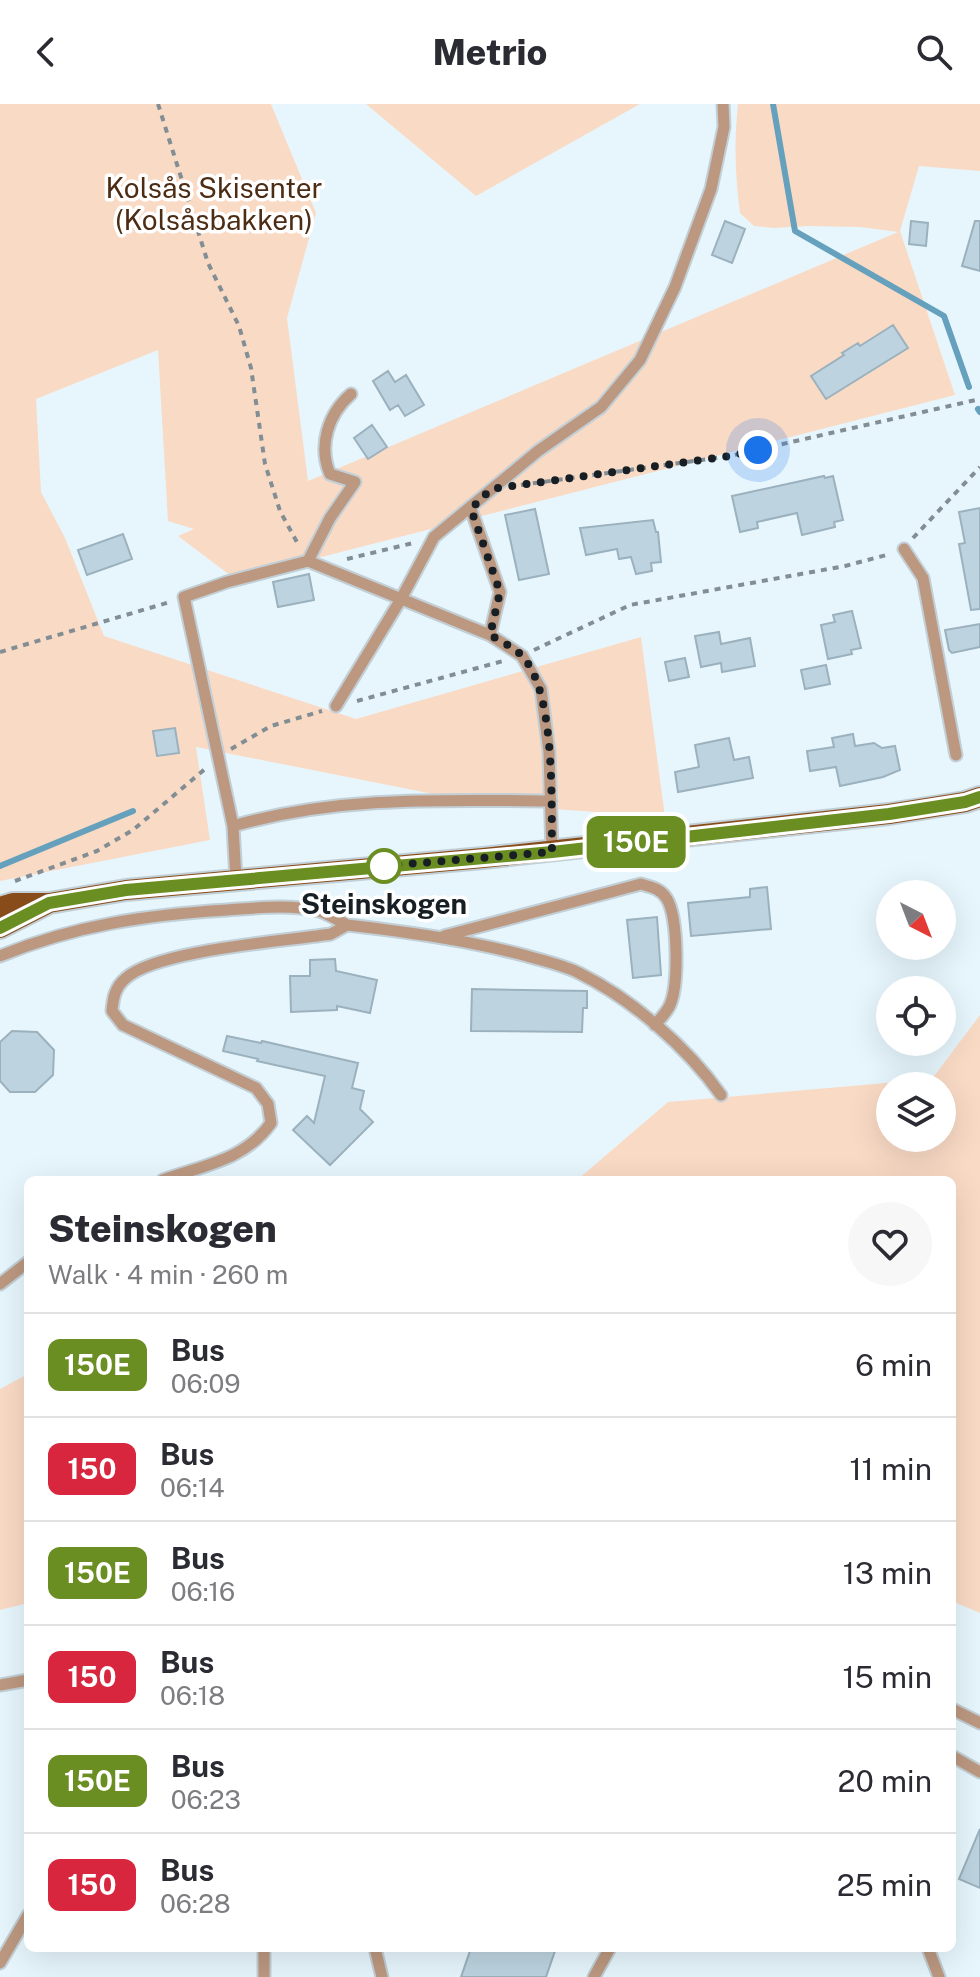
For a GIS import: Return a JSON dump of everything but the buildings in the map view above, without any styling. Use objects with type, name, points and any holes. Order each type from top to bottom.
[{"type":"main road","points":[[0,907],[13,903],[49,903],[126,890],[236,879],[552,852],[889,814],[980,797]]},
{"type":"main road","points":[[0,928],[49,903]]},
{"type":"lane","points":[[336,706],[401,599],[434,537],[538,451],[601,407],[640,360],[675,287],[711,189],[724,127],[723,104]]},
{"type":"lane","points":[[308,561],[330,518],[355,482],[330,474],[324,450],[332,419],[351,394]]},
{"type":"lane","points":[[471,509],[500,592],[490,635]]},
{"type":"lane","points":[[904,549],[923,578],[956,755]]},
{"type":"lane","points":[[236,879],[233,826],[184,597],[227,582],[308,561],[490,635],[522,656],[541,689],[549,752],[552,852]]},
{"type":"lane","points":[[233,826],[278,813],[402,799],[551,801]]},
{"type":"lane","points":[[443,936],[641,884],[657,888],[666,897],[673,913],[675,978],[670,1005],[655,1025]]},
{"type":"lane","points":[[0,956],[37,941],[88,927],[157,914],[268,907],[321,912],[347,925],[443,936],[516,953],[578,973],[606,989],[682,1047],[721,1095]]},
{"type":"lane","points":[[174,1176],[243,1152],[258,1141],[271,1123],[268,1104],[256,1088],[123,1025],[112,1011],[113,994],[126,977],[146,967],[201,952],[331,934],[347,925]]},
{"type":"lane","points":[[0,1284],[24,1265]]},
{"type":"lane","points":[[0,1685],[24,1681]]},
{"type":"lane","points":[[956,1711],[980,1723]]},
{"type":"lane","points":[[956,1758],[980,1772]]},
{"type":"lane","points":[[0,1963],[24,1922]]},
{"type":"lane","points":[[264,1952],[264,1977]]},
{"type":"lane","points":[[376,1952],[382,1977]]},
{"type":"lane","points":[[594,1977],[608,1952]]},
{"type":"lane","points":[[930,1952],[939,1977]]},
{"type":"path","points":[[158,104],[208,263],[239,326],[251,368],[265,464],[280,511],[308,561],[355,558],[434,537]]},
{"type":"path","points":[[491,489],[730,456],[980,399]]},
{"type":"path","points":[[15,881],[97,851],[133,830],[219,757],[271,726],[522,656],[630,605],[845,566],[904,549],[980,467]]},
{"type":"path","points":[[0,652],[109,622],[184,597]]},
{"type":"green space","points":[[0,104],[271,104],[316,213],[287,318],[308,481],[898,232],[860,227],[754,226],[740,213],[736,158],[738,104],[980,104],[980,171],[919,166],[900,231],[955,395],[235,579],[178,536],[194,529],[168,521],[158,350],[36,399],[41,492],[65,538],[104,636],[356,719],[641,637],[665,817],[484,804],[196,747],[210,840],[0,881]]},
{"type":"green space","name":"Kolsås Skisenter (Kolsåsbakken)","points":[[366,104],[640,104],[476,196]]},
{"type":"green space","points":[[980,1015],[980,1613],[956,1603],[956,1176],[582,1176],[668,1102],[876,1084],[876,1152],[956,1152],[956,1072],[937,1072],[949,1056],[956,1056],[956,1047]]},
{"type":"green space","points":[[24,1376],[24,1604],[0,1610],[0,1389]]},
{"type":"waterway","points":[[773,104],[795,231],[944,316],[969,387]]},
{"type":"waterway","points":[[0,866],[133,811]]},
{"type":"bus line","name":"150E","points":[[0,928],[49,903],[126,890],[552,852],[889,814],[980,797]]},
{"type":"place","name":"Steinskogen","points":[[384,866]]},
{"type":"route","points":[[384,866],[552,852],[549,752],[541,689],[522,656],[490,635],[500,592],[471,509],[491,489],[758,450]]}]
